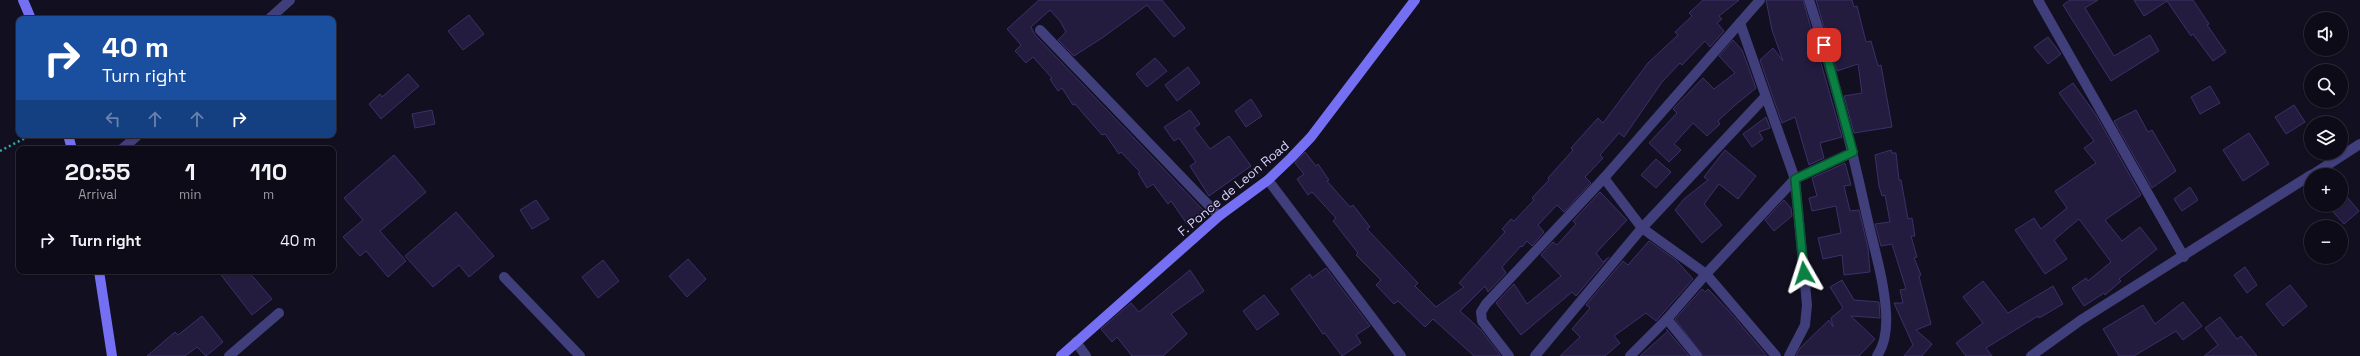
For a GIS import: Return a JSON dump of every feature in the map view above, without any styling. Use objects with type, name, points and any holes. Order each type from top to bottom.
[{"type":"street","points":[[23,0],[30,16]]},
{"type":"street","points":[[272,16],[290,0]]},
{"type":"street","name":"F. Ponce de Leon Road","points":[[1061,356],[1219,216],[1268,180],[1311,137],[1415,0]]},
{"type":"street","points":[[1509,356],[1487,330],[1482,321],[1481,312],[1486,304],[1604,178],[1760,0]]},
{"type":"street","points":[[1809,0],[1829,60],[1853,152],[1885,296],[1886,330],[1882,349],[1877,356]]},
{"type":"street","points":[[2038,0],[2184,257]]},
{"type":"street","points":[[1740,23],[1795,179],[1807,304],[1805,325],[1789,356]]},
{"type":"street","points":[[1040,30],[1219,216]]},
{"type":"street","points":[[1535,356],[1642,228],[1765,97]]},
{"type":"street","points":[[125,146],[135,138]]},
{"type":"street","points":[[2322,168],[2360,144]]},
{"type":"street","points":[[1630,356],[1667,320],[1706,274],[1795,179],[1853,152]]},
{"type":"street","points":[[1604,178],[1642,228],[1706,274],[1776,356]]},
{"type":"street","points":[[1268,180],[1401,356]]},
{"type":"street","points":[[2031,356],[2081,320],[2184,257],[2304,180]]},
{"type":"street","points":[[99,274],[112,356]]},
{"type":"street","points":[[504,277],[580,356]]},
{"type":"street","points":[[229,356],[279,313]]},
{"type":"street","points":[[1667,320],[1697,356]]},
{"type":"street","points":[[1076,342],[1086,356]]},
{"type":"path","points":[[0,151],[26,138]]},
{"type":"building","points":[[1039,0],[1162,0],[1185,28],[1174,37],[1147,5],[1102,38],[1074,56],[1058,40],[1066,32],[1060,21],[1050,10],[1031,27],[1035,35],[1205,212],[1187,224],[1171,201],[1168,204],[1153,184],[1147,188],[1138,173],[1140,172],[1121,152],[1119,154],[1105,134],[1102,135],[1075,104],[1073,105],[1062,88],[1058,91],[1050,79],[1052,78],[1033,57],[1026,63],[1015,51],[1021,45],[1007,29]]},
{"type":"building","points":[[1703,0],[1739,0],[1719,16],[1722,19],[1717,23],[1724,31],[1710,47],[1705,41],[1682,65],[1680,63],[1662,82],[1624,137],[1619,133],[1600,155],[1603,158],[1585,177],[1591,183],[1564,212],[1557,205],[1538,225],[1544,232],[1532,246],[1527,241],[1522,247],[1521,246],[1502,267],[1506,273],[1488,292],[1485,286],[1460,311],[1481,330],[1501,356],[1474,356],[1433,319],[1425,327],[1398,301],[1394,304],[1376,285],[1381,280],[1356,255],[1358,253],[1333,221],[1336,218],[1312,192],[1308,195],[1297,179],[1304,174],[1295,163],[1305,152],[1316,166],[1318,164],[1329,180],[1327,181],[1350,207],[1353,205],[1370,227],[1367,229],[1418,283],[1415,286],[1436,307],[1464,287],[1459,283],[1505,232],[1502,229],[1511,219],[1514,221],[1534,200],[1532,198],[1549,180],[1548,178],[1573,150],[1571,148],[1598,118],[1603,123],[1648,63],[1678,35],[1675,32],[1692,16],[1689,13]]},
{"type":"building","points":[[1766,0],[1803,0],[1842,137],[1820,143],[1824,158],[1809,165],[1795,117],[1782,123],[1760,60],[1773,48],[1783,61],[1772,30]]},
{"type":"building","points":[[1816,0],[1852,0],[1854,7],[1857,6],[1866,42],[1871,41],[1878,66],[1881,65],[1892,127],[1854,133],[1844,96],[1862,93],[1858,64],[1837,71]]},
{"type":"building","points":[[2070,0],[2098,0],[2085,8],[2114,56],[2150,35],[2159,51],[2111,81],[2063,5]]},
{"type":"building","points":[[2134,0],[2193,0],[2209,24],[2207,25],[2226,52],[2213,61],[2193,34],[2191,36],[2167,1],[2144,16]]},
{"type":"building","points":[[469,15],[484,34],[463,50],[448,31]]},
{"type":"building","points":[[2048,37],[2061,54],[2048,64],[2034,47]]},
{"type":"building","points":[[1733,40],[1742,50],[1756,88],[1718,121],[1720,124],[1707,136],[1693,123],[1674,144],[1681,150],[1669,162],[1649,143],[1677,113],[1673,109],[1703,78],[1714,89],[1735,73],[1719,56]]},
{"type":"building","points":[[1155,58],[1167,71],[1147,87],[1136,74]]},
{"type":"building","points":[[1188,67],[1200,83],[1177,101],[1165,85]]},
{"type":"building","points":[[408,74],[419,86],[381,119],[369,104],[380,94],[382,97]]},
{"type":"building","points":[[2073,83],[2096,115],[2141,195],[2105,220],[2122,241],[2140,227],[2157,249],[2119,279],[2121,281],[2105,295],[2104,293],[2084,306],[2072,288],[2086,278],[2088,281],[2111,262],[2079,219],[2054,240],[2067,259],[2045,274],[2015,230],[2034,218],[2041,229],[2067,208],[2055,191],[2096,163],[2084,148],[2094,141],[2059,93]]},
{"type":"building","points":[[2210,86],[2220,103],[2200,114],[2191,97]]},
{"type":"building","points":[[1251,99],[1262,116],[1246,127],[1235,111]]},
{"type":"building","points":[[2294,105],[2304,123],[2286,134],[2275,117]]},
{"type":"building","points":[[432,110],[435,124],[415,128],[412,114]]},
{"type":"building","points":[[1190,110],[1200,124],[1194,128],[1210,149],[1229,136],[1251,166],[1209,196],[1190,166],[1196,162],[1179,138],[1174,141],[1164,127]]},
{"type":"building","points":[[2136,110],[2148,132],[2152,130],[2176,171],[2152,188],[2114,121]]},
{"type":"building","points":[[1766,117],[1770,128],[1759,132],[1763,139],[1752,147],[1743,134]]},
{"type":"building","points":[[2249,133],[2269,164],[2243,181],[2223,150]]},
{"type":"building","points":[[1725,150],[1756,176],[1738,199],[1719,184],[1704,204],[1722,225],[1702,243],[1675,210],[1684,199],[1708,180],[1704,177]]},
{"type":"building","points":[[1891,150],[1892,153],[1896,153],[1899,180],[1901,180],[1908,219],[1912,218],[1915,236],[1911,236],[1917,257],[1914,258],[1921,275],[1919,276],[1931,324],[1916,330],[1932,344],[1922,356],[1904,356],[1913,345],[1894,303],[1903,303],[1900,290],[1906,289],[1892,244],[1881,246],[1875,224],[1890,222],[1885,195],[1882,196],[1879,186],[1875,155]]},
{"type":"building","points":[[394,155],[426,192],[380,231],[406,261],[388,277],[366,251],[360,256],[343,237],[363,220],[344,198]]},
{"type":"building","points":[[1656,159],[1671,172],[1656,188],[1641,175]]},
{"type":"building","points":[[1845,163],[1851,185],[1844,186],[1850,211],[1859,210],[1868,248],[1870,272],[1844,275],[1842,255],[1823,259],[1818,238],[1841,233],[1836,206],[1812,211],[1809,198],[1817,196],[1812,178]]},
{"type":"building","points":[[2190,187],[2198,200],[2182,211],[2174,199]]},
{"type":"building","points":[[1600,192],[1627,220],[1596,253],[1603,262],[1609,257],[1576,296],[1572,292],[1521,335],[1496,303],[1514,284],[1527,304],[1561,276],[1541,255],[1553,242],[1557,245],[1576,224],[1573,221]]},
{"type":"building","points":[[2348,198],[2359,211],[2348,221],[2340,220],[2333,212],[2348,212]]},
{"type":"building","points":[[536,200],[549,219],[532,229],[520,210]]},
{"type":"building","points":[[1784,200],[1791,208],[1792,216],[1774,231],[1765,220]]},
{"type":"building","points":[[456,212],[494,256],[469,277],[459,265],[433,287],[405,256]]},
{"type":"building","points":[[1649,241],[1676,260],[1693,279],[1656,321],[1646,313],[1614,336],[1620,343],[1605,356],[1560,356],[1580,337],[1572,329],[1590,308],[1586,305],[1623,261],[1628,265]]},
{"type":"building","points":[[688,259],[706,279],[687,297],[669,276]]},
{"type":"building","points":[[603,260],[619,281],[598,298],[582,277]]},
{"type":"building","points":[[2245,267],[2257,285],[2247,293],[2234,275]]},
{"type":"building","points":[[1326,268],[1370,326],[1356,335],[1361,343],[1342,356],[1325,333],[1323,334],[1291,289],[1310,274],[1312,278]]},
{"type":"building","points":[[1190,270],[1204,291],[1171,314],[1187,334],[1163,356],[1132,356],[1117,337],[1112,342],[1101,329],[1131,303],[1139,312]]},
{"type":"building","points":[[220,274],[251,274],[272,299],[252,315]]},
{"type":"building","points":[[1842,280],[1854,300],[1879,302],[1880,318],[1851,316],[1875,339],[1859,356],[1796,356],[1800,348],[1829,320],[1833,327],[1831,318],[1843,308],[1830,287]]},
{"type":"building","points":[[1983,281],[2008,313],[2053,286],[2063,304],[2039,318],[2038,316],[1986,348],[1992,356],[1966,356],[1956,343],[1983,323],[1963,297]]},
{"type":"building","points":[[2290,285],[2307,306],[2283,326],[2266,304]]},
{"type":"building","points":[[1702,289],[1705,292],[1708,289],[1729,311],[1767,356],[1703,356],[1675,319]]},
{"type":"building","points":[[1264,295],[1279,314],[1257,330],[1243,311]]},
{"type":"building","points":[[2183,302],[2202,326],[2183,340],[2176,331],[2134,356],[2119,356],[2103,329],[2143,305],[2155,324]]},
{"type":"building","points":[[202,316],[223,342],[206,356],[197,347],[185,356],[147,356],[175,332],[178,335]]},
{"type":"building","points":[[2220,317],[2237,339],[2241,336],[2257,356],[2204,356],[2218,345],[2205,328]]},
{"type":"building","points":[[1668,331],[1689,356],[1640,356]]},
{"type":"route","points":[[1804,273],[1795,179],[1853,152],[1824,45]]}]
